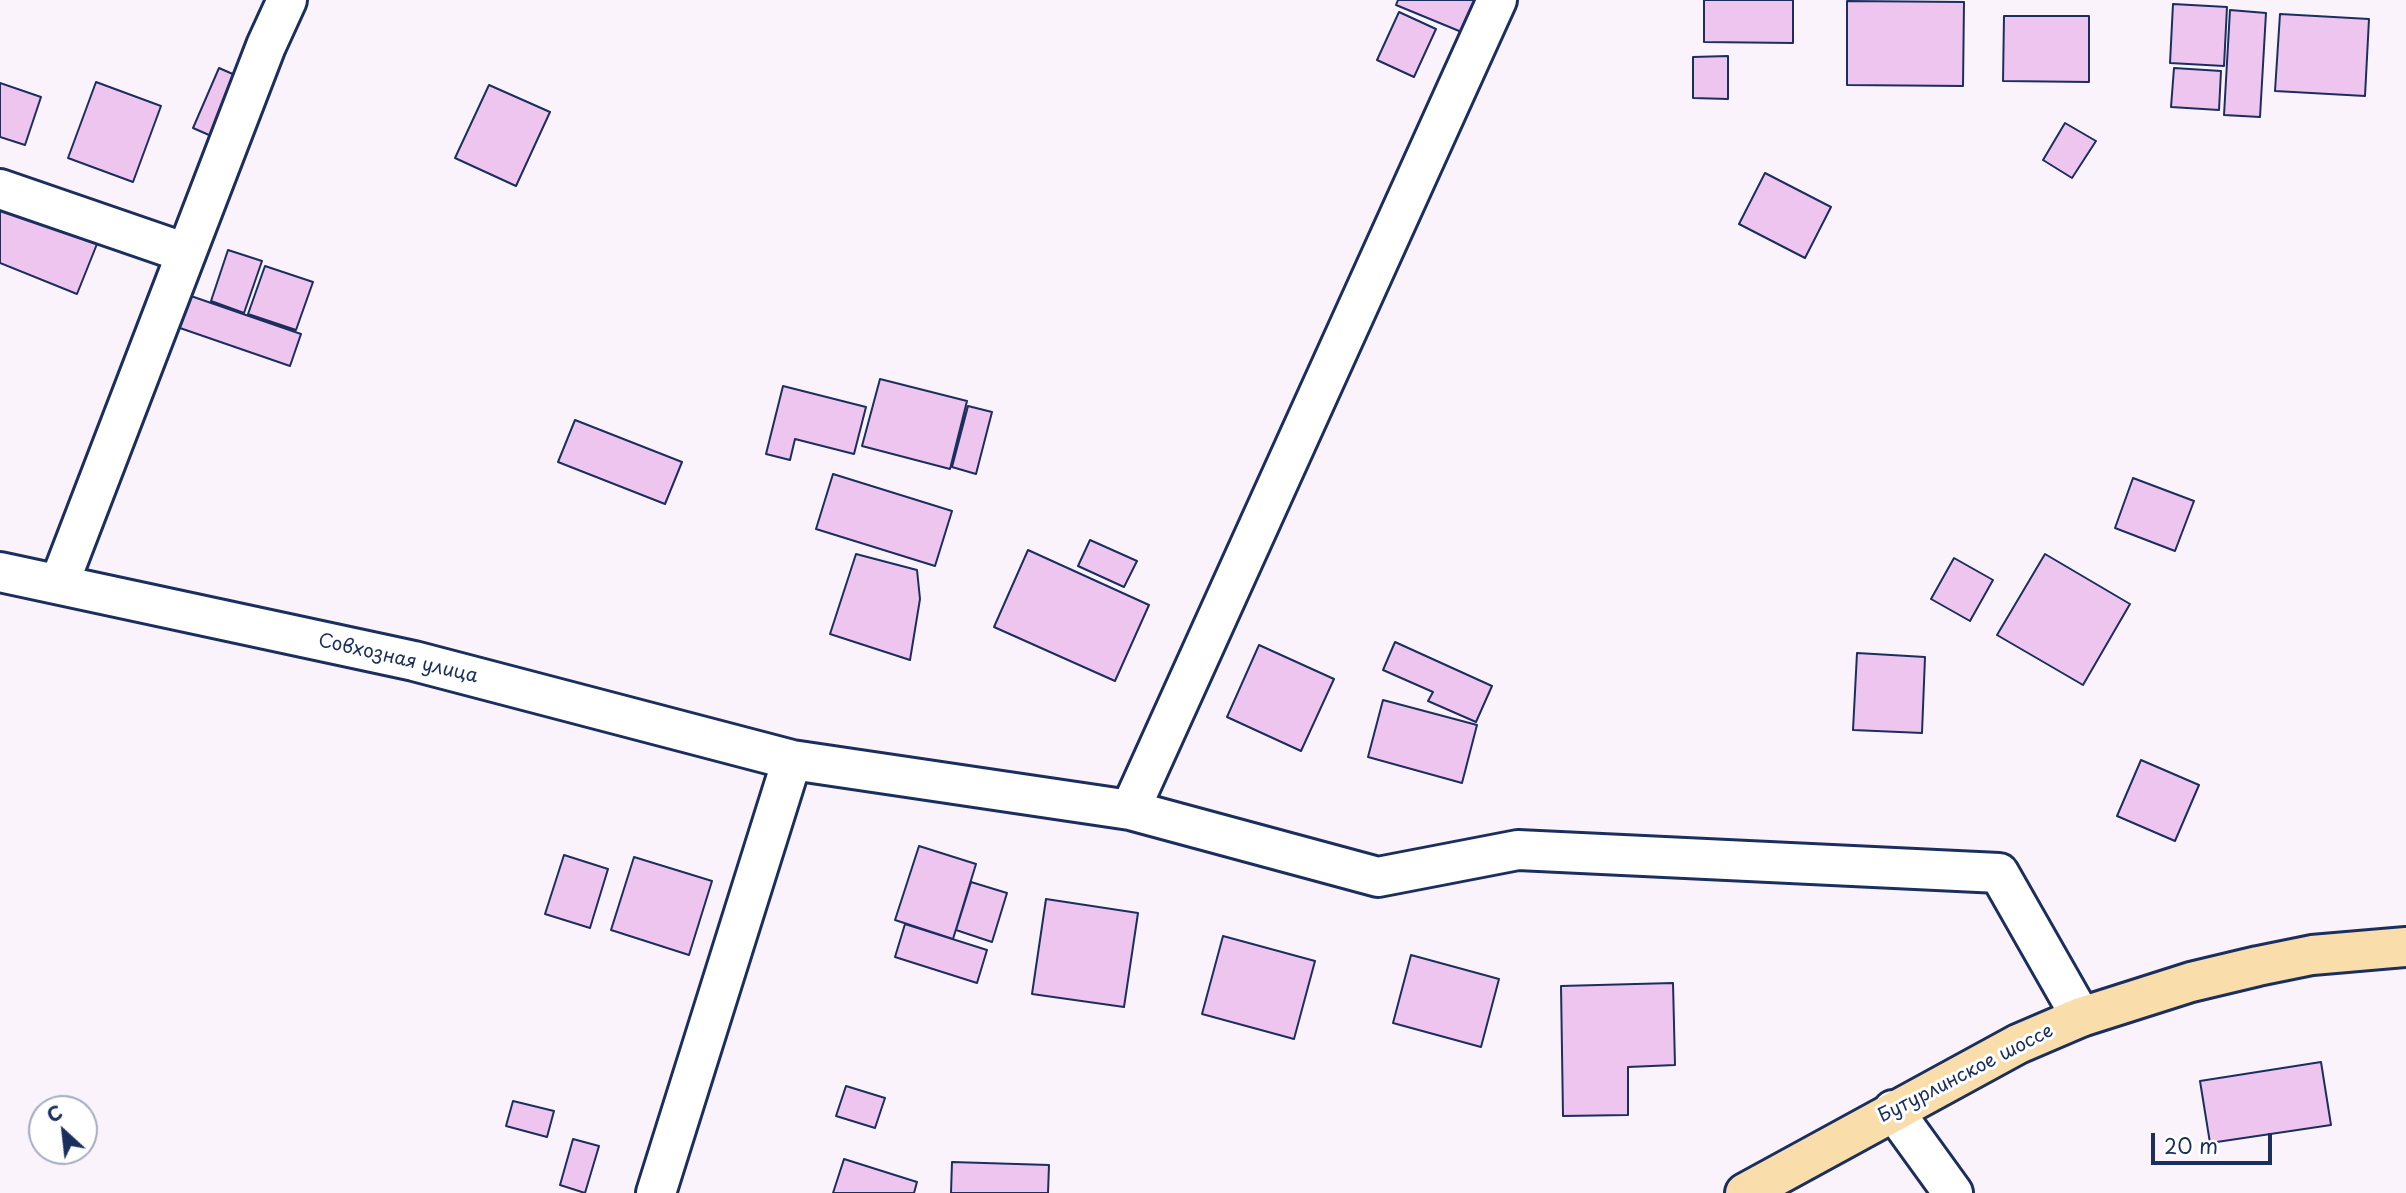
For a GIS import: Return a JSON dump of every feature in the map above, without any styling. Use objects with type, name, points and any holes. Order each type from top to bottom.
[{"type":"main road","name":"Бутурлинское шоссе","points":[[1745,1193],[2018,1044],[2081,1017],[2190,982],[2258,966],[2312,956],[2406,947]]},
{"type":"street","points":[[58,584],[286,0]]},
{"type":"street","points":[[1129,810],[1497,0]]},
{"type":"street","points":[[0,189],[186,253]]},
{"type":"street","name":"Совхозная улица","points":[[0,572],[414,661],[792,760],[1129,810],[1378,877],[1518,850],[1999,873],[2081,1017]]},
{"type":"street","points":[[656,1193],[792,760]]},
{"type":"street","points":[[1893,1110],[1953,1193]]},
{"type":"building","points":[[1398,0],[1478,0],[1464,33],[1396,5]]},
{"type":"building","points":[[1704,0],[1793,0],[1793,43],[1704,42]]},
{"type":"building","points":[[1847,1],[1964,2],[1963,86],[1847,85]]},
{"type":"building","points":[[2173,4],[2227,7],[2224,66],[2170,63]]},
{"type":"building","points":[[2230,10],[2266,13],[2260,117],[2224,115]]},
{"type":"building","points":[[1399,12],[1436,29],[1414,77],[1377,60]]},
{"type":"building","points":[[2280,14],[2369,19],[2365,96],[2275,91]]},
{"type":"building","points":[[2004,16],[2089,16],[2089,82],[2003,81]]},
{"type":"building","points":[[1728,56],[1728,99],[1693,98],[1693,57]]},
{"type":"building","points":[[219,68],[251,82],[225,142],[193,128]]},
{"type":"building","points":[[2174,68],[2221,71],[2219,110],[2171,107]]},
{"type":"building","points":[[96,82],[161,106],[133,182],[68,158]]},
{"type":"building","points":[[0,83],[41,97],[25,145],[0,137]]},
{"type":"building","points":[[489,85],[550,112],[516,186],[455,158]]},
{"type":"building","points":[[2065,123],[2096,141],[2072,178],[2043,160]]},
{"type":"building","points":[[1765,173],[1831,207],[1805,258],[1739,224]]},
{"type":"building","points":[[0,188],[103,229],[77,294],[0,263]]},
{"type":"building","points":[[228,250],[262,261],[244,313],[211,301]]},
{"type":"building","points":[[265,266],[313,282],[296,330],[248,314]]},
{"type":"building","points":[[188,295],[301,334],[290,366],[177,327]]},
{"type":"building","points":[[880,379],[967,401],[950,469],[862,446]]},
{"type":"building","points":[[783,386],[866,407],[854,454],[795,439],[790,460],[766,454]]},
{"type":"building","points":[[968,406],[992,412],[976,474],[952,467]]},
{"type":"building","points":[[575,420],[682,462],[665,504],[558,462]]},
{"type":"building","points":[[833,474],[952,511],[935,566],[816,529]]},
{"type":"building","points":[[2133,478],[2194,501],[2175,551],[2115,528]]},
{"type":"building","points":[[1090,540],[1137,561],[1124,587],[1078,566]]},
{"type":"building","points":[[1028,550],[1149,605],[1115,681],[994,627]]},
{"type":"building","points":[[856,554],[917,570],[920,599],[910,660],[830,634]]},
{"type":"building","points":[[2045,554],[2130,604],[2083,685],[1997,635]]},
{"type":"building","points":[[1954,558],[1993,580],[1970,621],[1931,599]]},
{"type":"building","points":[[1395,642],[1492,686],[1476,722],[1428,701],[1433,692],[1383,670]]},
{"type":"building","points":[[1259,645],[1334,679],[1301,751],[1227,717]]},
{"type":"building","points":[[1857,653],[1925,657],[1922,733],[1853,730]]},
{"type":"building","points":[[1383,700],[1477,725],[1462,783],[1368,757]]},
{"type":"building","points":[[2141,760],[2199,785],[2175,841],[2117,816]]},
{"type":"building","points":[[919,846],[976,864],[953,939],[895,920]]},
{"type":"building","points":[[564,855],[608,869],[590,928],[545,914]]},
{"type":"building","points":[[634,857],[712,881],[689,955],[611,930]]},
{"type":"building","points":[[971,882],[1007,893],[992,942],[956,930]]},
{"type":"building","points":[[1046,899],[1138,913],[1124,1007],[1032,994]]},
{"type":"building","points":[[905,924],[987,950],[977,983],[895,957]]},
{"type":"building","points":[[1223,936],[1315,961],[1294,1039],[1202,1014]]},
{"type":"building","points":[[1411,955],[1499,979],[1481,1047],[1393,1023]]},
{"type":"building","points":[[1673,983],[1675,1065],[1628,1067],[1628,1115],[1563,1116],[1561,986]]},
{"type":"building","points":[[2321,1062],[2331,1125],[2210,1143],[2200,1081]]},
{"type":"building","points":[[846,1086],[885,1098],[875,1128],[836,1116]]},
{"type":"building","points":[[513,1101],[554,1111],[547,1137],[506,1126]]},
{"type":"building","points":[[573,1139],[599,1146],[585,1193],[560,1185]]},
{"type":"building","points":[[844,1159],[917,1182],[914,1193],[833,1193]]},
{"type":"building","points":[[952,1162],[1049,1165],[1048,1193],[951,1193]]}]
